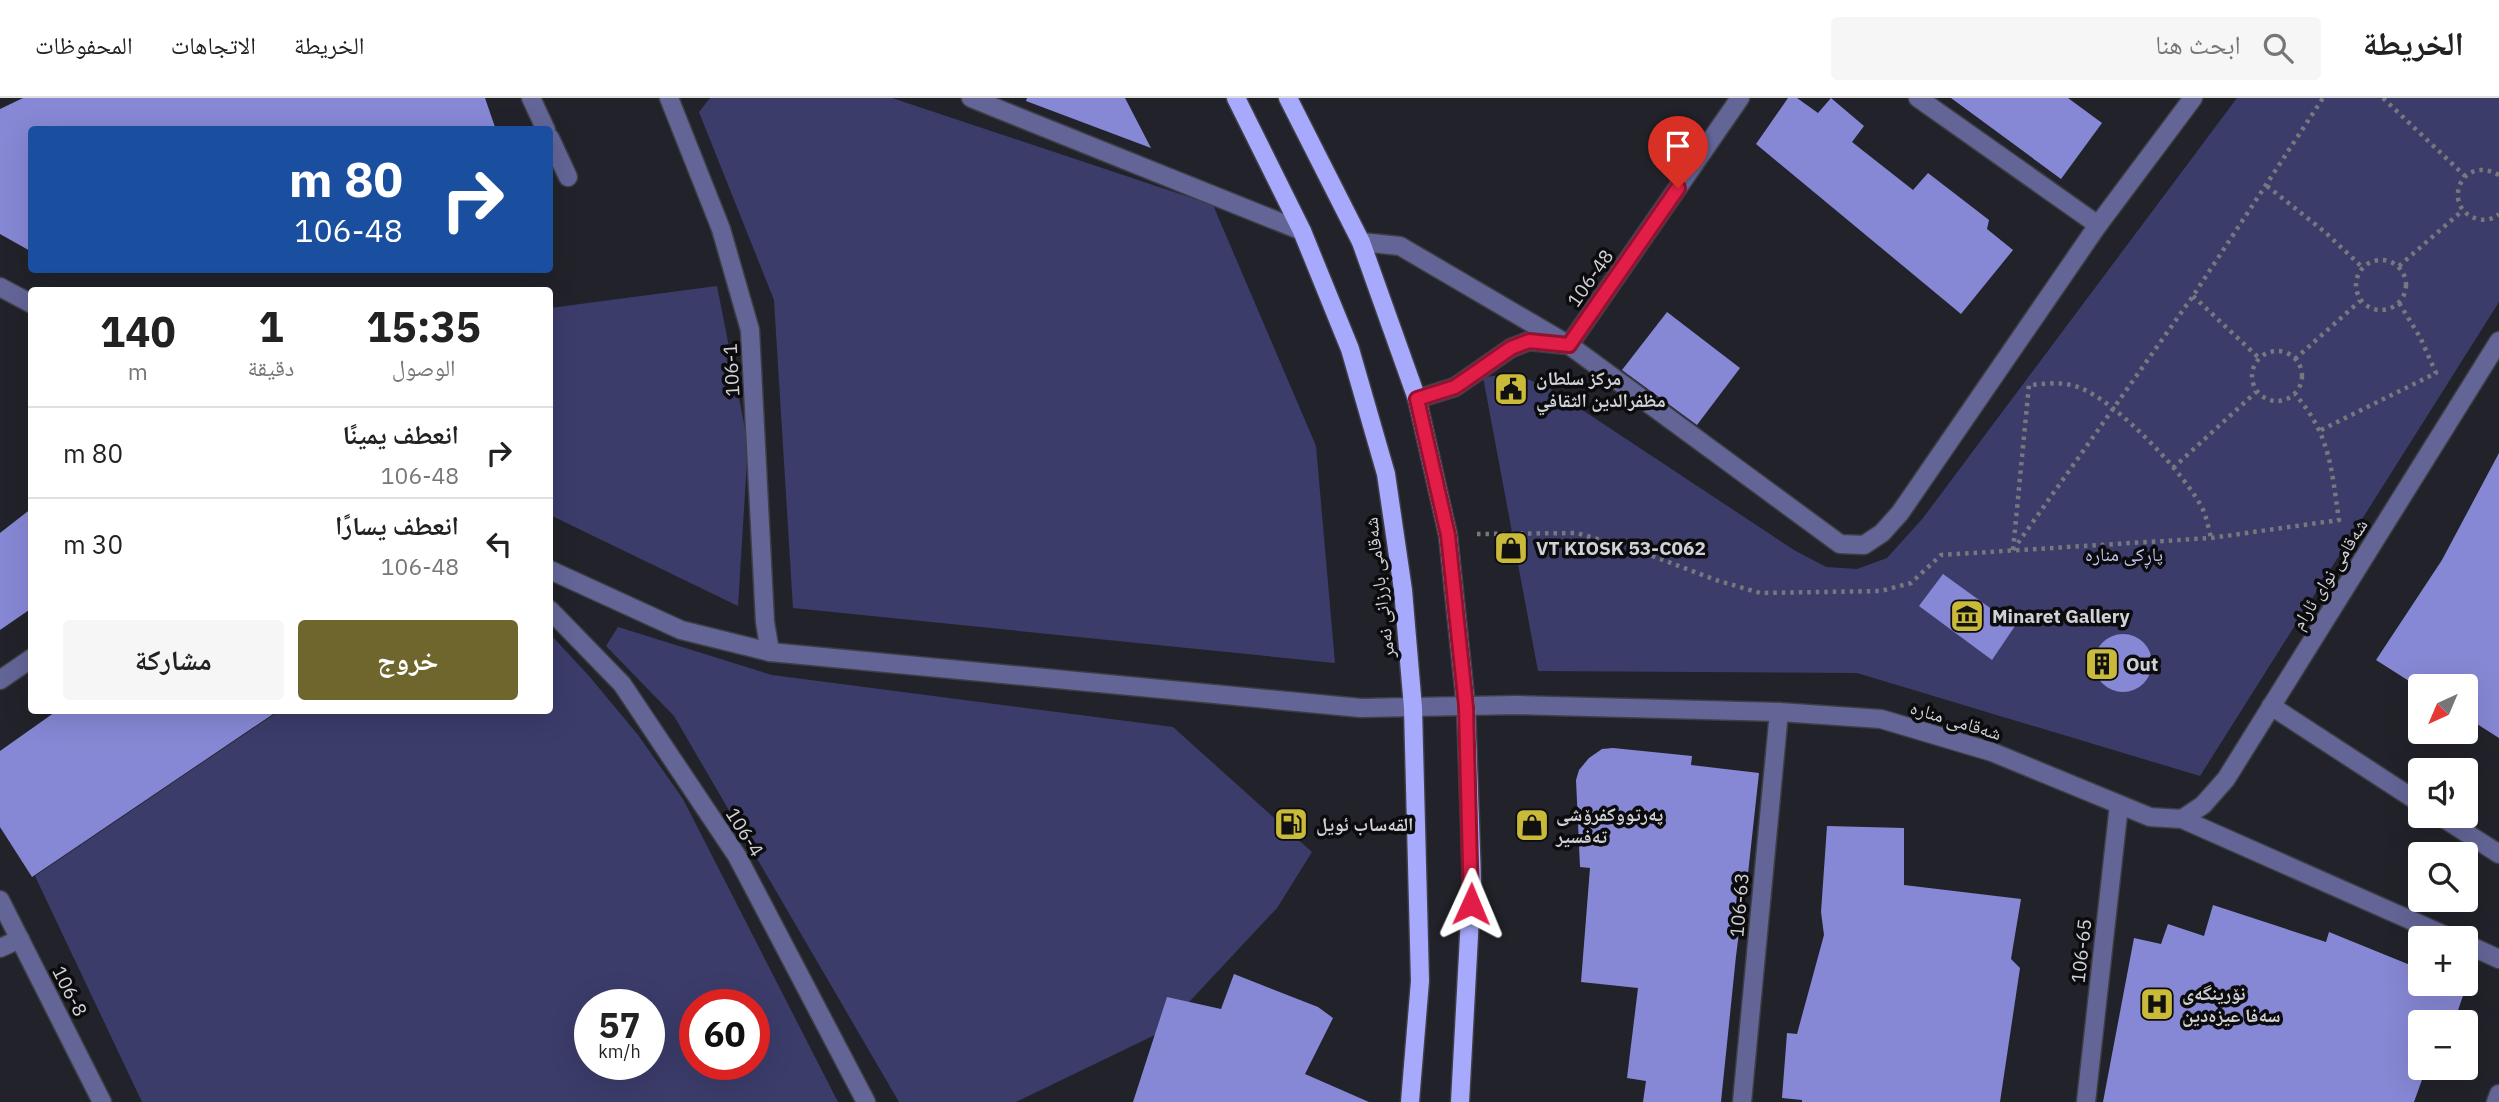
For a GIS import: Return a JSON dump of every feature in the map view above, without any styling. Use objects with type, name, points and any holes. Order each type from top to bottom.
[{"type":"main road","name":"شەقامی بارزانی نەمر","points":[[1236,98],[1302,231],[1350,349],[1386,474],[1403,590],[1413,708],[1420,981],[1410,1102]]},
{"type":"main road","points":[[1289,98],[1361,242],[1417,399],[1448,535],[1466,707],[1472,880],[1460,1102]]},
{"type":"street","points":[[531,98],[543,126]]},
{"type":"street","name":"106-1","points":[[668,98],[721,229],[750,330],[764,608],[770,652]]},
{"type":"street","points":[[971,98],[1302,231]]},
{"type":"street","name":"106-48","points":[[1569,345],[1740,98]]},
{"type":"street","points":[[1918,98],[2098,225]]},
{"type":"street","points":[[1361,242],[1401,246],[1569,345],[1819,531],[1840,544],[1864,545],[1882,533],[1900,513],[2098,225],[2193,98]]},
{"type":"street","points":[[553,144],[568,177]]},
{"type":"street","points":[[0,286],[28,302]]},
{"type":"street","points":[[1417,399],[1455,387],[1511,348],[1529,341],[1569,345]]},
{"type":"street","name":"شەقامی نوای ئارام","points":[[2182,819],[2203,805],[2226,779],[2499,341]]},
{"type":"street","name":"شەقامی منارە","points":[[553,571],[681,629],[770,652],[1361,708],[1517,705],[1779,712],[1881,719],[1992,752],[2150,817],[2182,819],[2424,926]]},
{"type":"street","name":"106-4","points":[[553,613],[622,684],[737,856],[866,1102]]},
{"type":"street","points":[[0,680],[28,661]]},
{"type":"street","points":[[2271,706],[2408,795]]},
{"type":"street","name":"106-63","points":[[1742,1102],[1779,712]]},
{"type":"street","name":"106-65","points":[[2086,1102],[2119,805]]},
{"type":"street","points":[[2459,828],[2499,854]]},
{"type":"street","name":"106-8","points":[[0,900],[102,1102]]},
{"type":"street","points":[[0,948],[20,939]]},
{"type":"street","points":[[2478,949],[2499,959]]},
{"type":"street","points":[[2496,1102],[2499,1094]]},
{"type":"path","points":[[2013,551],[2193,296],[2323,98]]},
{"type":"path","points":[[2384,98],[2465,176]]},
{"type":"path","points":[[2499,174],[2483,169],[2472,171],[2459,185],[2458,195],[2462,211],[2474,218],[2483,220],[2499,214]]},
{"type":"path","points":[[2267,186],[2325,232],[2362,267]]},
{"type":"path","points":[[2399,267],[2462,211]]},
{"type":"path","points":[[2380,259],[2399,267],[2407,284],[2399,303],[2391,309],[2381,310],[2372,309],[2361,301],[2355,285],[2362,267],[2380,259]]},
{"type":"path","points":[[2193,296],[2259,358]]},
{"type":"path","points":[[2295,359],[2361,301]]},
{"type":"path","points":[[2321,430],[2436,373],[2420,337],[2399,303]]},
{"type":"path","points":[[2277,350],[2286,352],[2295,359],[2303,375],[2301,385],[2288,400],[2268,400],[2256,392],[2252,376],[2253,367],[2259,358],[2267,352],[2277,350]]},
{"type":"path","points":[[2013,551],[2029,385],[2059,383],[2080,387],[2113,409],[2173,468],[2190,487],[2204,513],[2211,538]]},
{"type":"path","points":[[2173,468],[2256,392]]},
{"type":"path","points":[[1448,535],[1577,533],[1642,552],[1716,580],[1760,593],[1881,591],[1911,583],[1941,555],[2211,538],[2339,520],[2329,454],[2321,430],[2295,394]]},
{"type":"green space","points":[[710,98],[892,98],[1213,205],[1316,446],[1335,663],[793,608],[774,300],[699,112]]},
{"type":"green space","name":"پاڕکی منارە","points":[[2237,98],[2499,98],[2499,302],[2200,776],[1857,673],[1538,671],[1483,377],[1516,374],[1549,388],[1794,550],[1826,567],[1857,569],[1887,558],[1923,518]]},
{"type":"green space","points":[[717,286],[748,444],[738,606],[553,516],[553,308]]},
{"type":"green space","points":[[618,627],[772,675],[1173,727],[1312,852],[1277,908],[1161,1032],[1016,1102],[899,1102],[674,716],[606,646]]},
{"type":"green space","points":[[553,637],[638,735],[683,799],[838,1102],[142,1102],[35,876],[275,714],[553,714]]},
{"type":"building","points":[[23,98],[485,98],[495,126],[28,126],[28,250],[0,234],[0,109]]},
{"type":"building","points":[[1027,98],[1125,98],[1151,148],[1026,101]]},
{"type":"building","points":[[1788,98],[1797,98],[1818,113],[1831,98],[1864,126],[1852,142],[1913,190],[1928,173],[1989,220],[1987,229],[2013,250],[1961,314],[1756,144]]},
{"type":"building","points":[[1951,98],[2068,98],[2102,123],[2061,179]]},
{"type":"building","points":[[1667,312],[1740,368],[1697,425],[1622,370]]},
{"type":"building","points":[[2499,453],[2499,738],[2478,725],[2478,674],[2408,674],[2408,680],[2376,660],[2442,560]]},
{"type":"building","points":[[28,511],[28,611],[0,630],[0,533]]},
{"type":"building","name":"Minaret Gallery","points":[[1943,574],[2015,626],[1992,660],[1919,606]]},
{"type":"building","points":[[2123,634],[2139,639],[2147,647],[2152,663],[2147,679],[2139,687],[2123,692],[2107,687],[2099,679],[2094,663],[2099,647],[2107,639]]},
{"type":"building","points":[[52,714],[273,714],[32,877],[0,827],[0,751]]},
{"type":"building","points":[[1602,749],[1692,756],[1691,765],[1759,773],[1721,1102],[1643,1102],[1646,1081],[1627,1078],[1638,988],[1581,982],[1590,868],[1580,867],[1576,780],[1579,770],[1589,758]]},
{"type":"building","points":[[1827,826],[1904,828],[1904,885],[2021,899],[2011,959],[2020,968],[2000,1102],[1802,1102],[1782,1098],[1787,1033],[1797,1034],[1824,935],[1821,912]]},
{"type":"building","points":[[2213,905],[2326,942],[2329,932],[2408,964],[2408,996],[2463,996],[2458,1010],[2408,1010],[2408,1080],[2422,1080],[2414,1102],[2103,1102],[2134,938],[2161,944],[2168,924],[2204,936]]},
{"type":"building","points":[[1234,974],[1318,1007],[1333,1018],[1305,1074],[1369,1102],[1133,1102],[1167,997],[1221,1009]]},
{"type":"place","name":"مركز سلطان مظفرالدين الثقافي","points":[[1511,389]]},
{"type":"place","name":"VT KIOSK 53-C062","points":[[1511,548]]},
{"type":"place","name":"Minaret Gallery","points":[[1967,616]]},
{"type":"place","name":"Out","points":[[2102,664]]},
{"type":"place","name":"القەساب ئویل","points":[[1291,824]]},
{"type":"place","name":"پەرتووکفرۆشی تەفسیر","points":[[1532,825]]},
{"type":"place","name":"نۆرینگەی سەفا عیزەدین","points":[[2157,1004]]},
{"type":"route","points":[[1471,904],[1466,707],[1448,535],[1417,399],[1455,387],[1511,348],[1529,341],[1569,345],[1678,188]]}]
